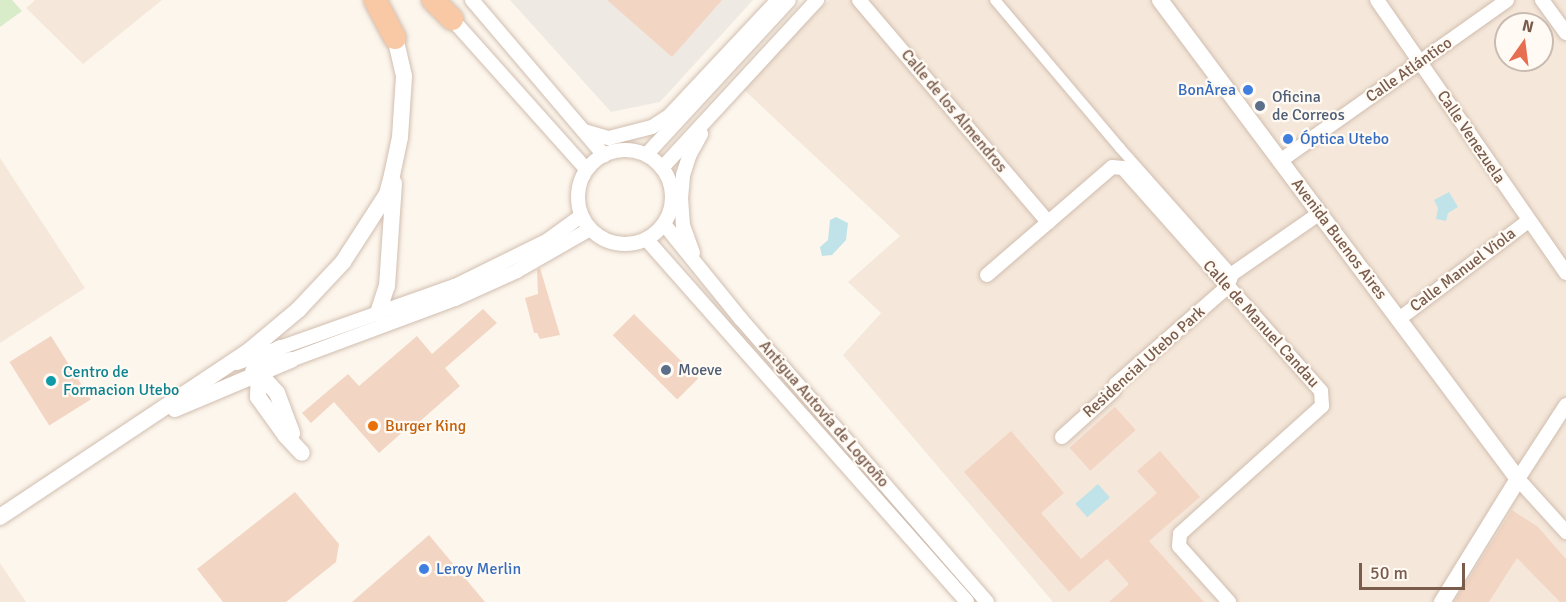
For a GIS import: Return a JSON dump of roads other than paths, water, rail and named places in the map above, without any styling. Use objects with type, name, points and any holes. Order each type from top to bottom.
[{"type":"highway","points":[[375,0],[394,38]]},
{"type":"highway","points":[[434,0],[452,20]]},
{"type":"street","points":[[472,0],[604,155]]},
{"type":"street","points":[[584,131],[609,138],[652,128],[669,116],[778,0]]},
{"type":"street","points":[[647,154],[789,0]]},
{"type":"street","points":[[662,168],[817,0]]},
{"type":"street","name":"Calle de los Almendros","points":[[859,0],[1048,222]]},
{"type":"street","points":[[995,0],[1120,148],[1232,274]]},
{"type":"street","name":"Avenida Buenos Aires","points":[[1160,0],[1518,479]]},
{"type":"street","name":"Calle Venezuela","points":[[1377,0],[1566,273]]},
{"type":"street","name":"Calle Atlántico","points":[[1280,161],[1507,0]]},
{"type":"street","points":[[1542,0],[1566,33]]},
{"type":"street","points":[[452,20],[586,169]]},
{"type":"street","points":[[378,313],[387,286],[395,162],[404,76],[394,38]]},
{"type":"street","points":[[700,268],[683,226],[681,199],[683,175],[690,154],[714,111]]},
{"type":"street","points":[[628,149],[647,154],[662,168],[673,188],[673,204],[664,224],[647,240],[632,244],[617,244],[603,239],[590,229],[581,216],[578,192],[586,169],[604,155],[628,149]]},
{"type":"street","points":[[0,517],[223,368],[298,310],[343,262],[387,194],[395,162]]},
{"type":"street","name":"Calle de Manuel Candau","points":[[987,275],[1112,167],[1123,168],[1321,391],[1322,406],[1180,534],[1179,546],[1229,602]]},
{"type":"street","points":[[1227,287],[1232,274],[1320,213]]},
{"type":"street","points":[[141,424],[259,373],[286,354],[378,313],[455,286],[548,240],[581,216]]},
{"type":"street","name":"Calle Manuel Viola","points":[[1399,319],[1528,221]]},
{"type":"street","name":"Antigua Autovía de Logroño","points":[[664,224],[741,319],[987,602]]},
{"type":"street","points":[[223,368],[286,354],[455,299],[517,271],[590,229]]},
{"type":"street","name":"Antigua Autovía de Logroño","points":[[647,240],[967,602]]},
{"type":"street","name":"Residencial Utebo Park","points":[[1062,437],[1113,391],[1116,384],[1227,287]]},
{"type":"street","points":[[277,393],[286,354]]},
{"type":"street","points":[[223,368],[259,373],[277,393],[285,419],[302,453],[286,436],[258,397],[230,386]]},
{"type":"street","points":[[258,397],[259,373]]},
{"type":"street","points":[[1442,602],[1566,405]]},
{"type":"street","points":[[1518,479],[1566,532]]},
{"type":"water","points":[[1449,192],[1458,207],[1448,213],[1446,221],[1436,219],[1438,208],[1434,200]]},
{"type":"water","points":[[836,217],[848,223],[846,240],[832,255],[822,256],[820,247],[828,240],[830,220]]},
{"type":"water","points":[[1098,484],[1110,498],[1087,517],[1075,504]]},
{"type":"place","name":"BonÀrea","points":[[1248,90]]},
{"type":"place","name":"Oficina de Correos","points":[[1260,106]]},
{"type":"place","name":"Óptica Utebo","points":[[1288,139]]},
{"type":"place","name":"Moeve","points":[[666,370]]},
{"type":"place","name":"Centro de Formacion Utebo","points":[[51,381]]},
{"type":"place","name":"Burger King","points":[[373,426]]},
{"type":"place","name":"Leroy Merlin","points":[[424,569]]}]
